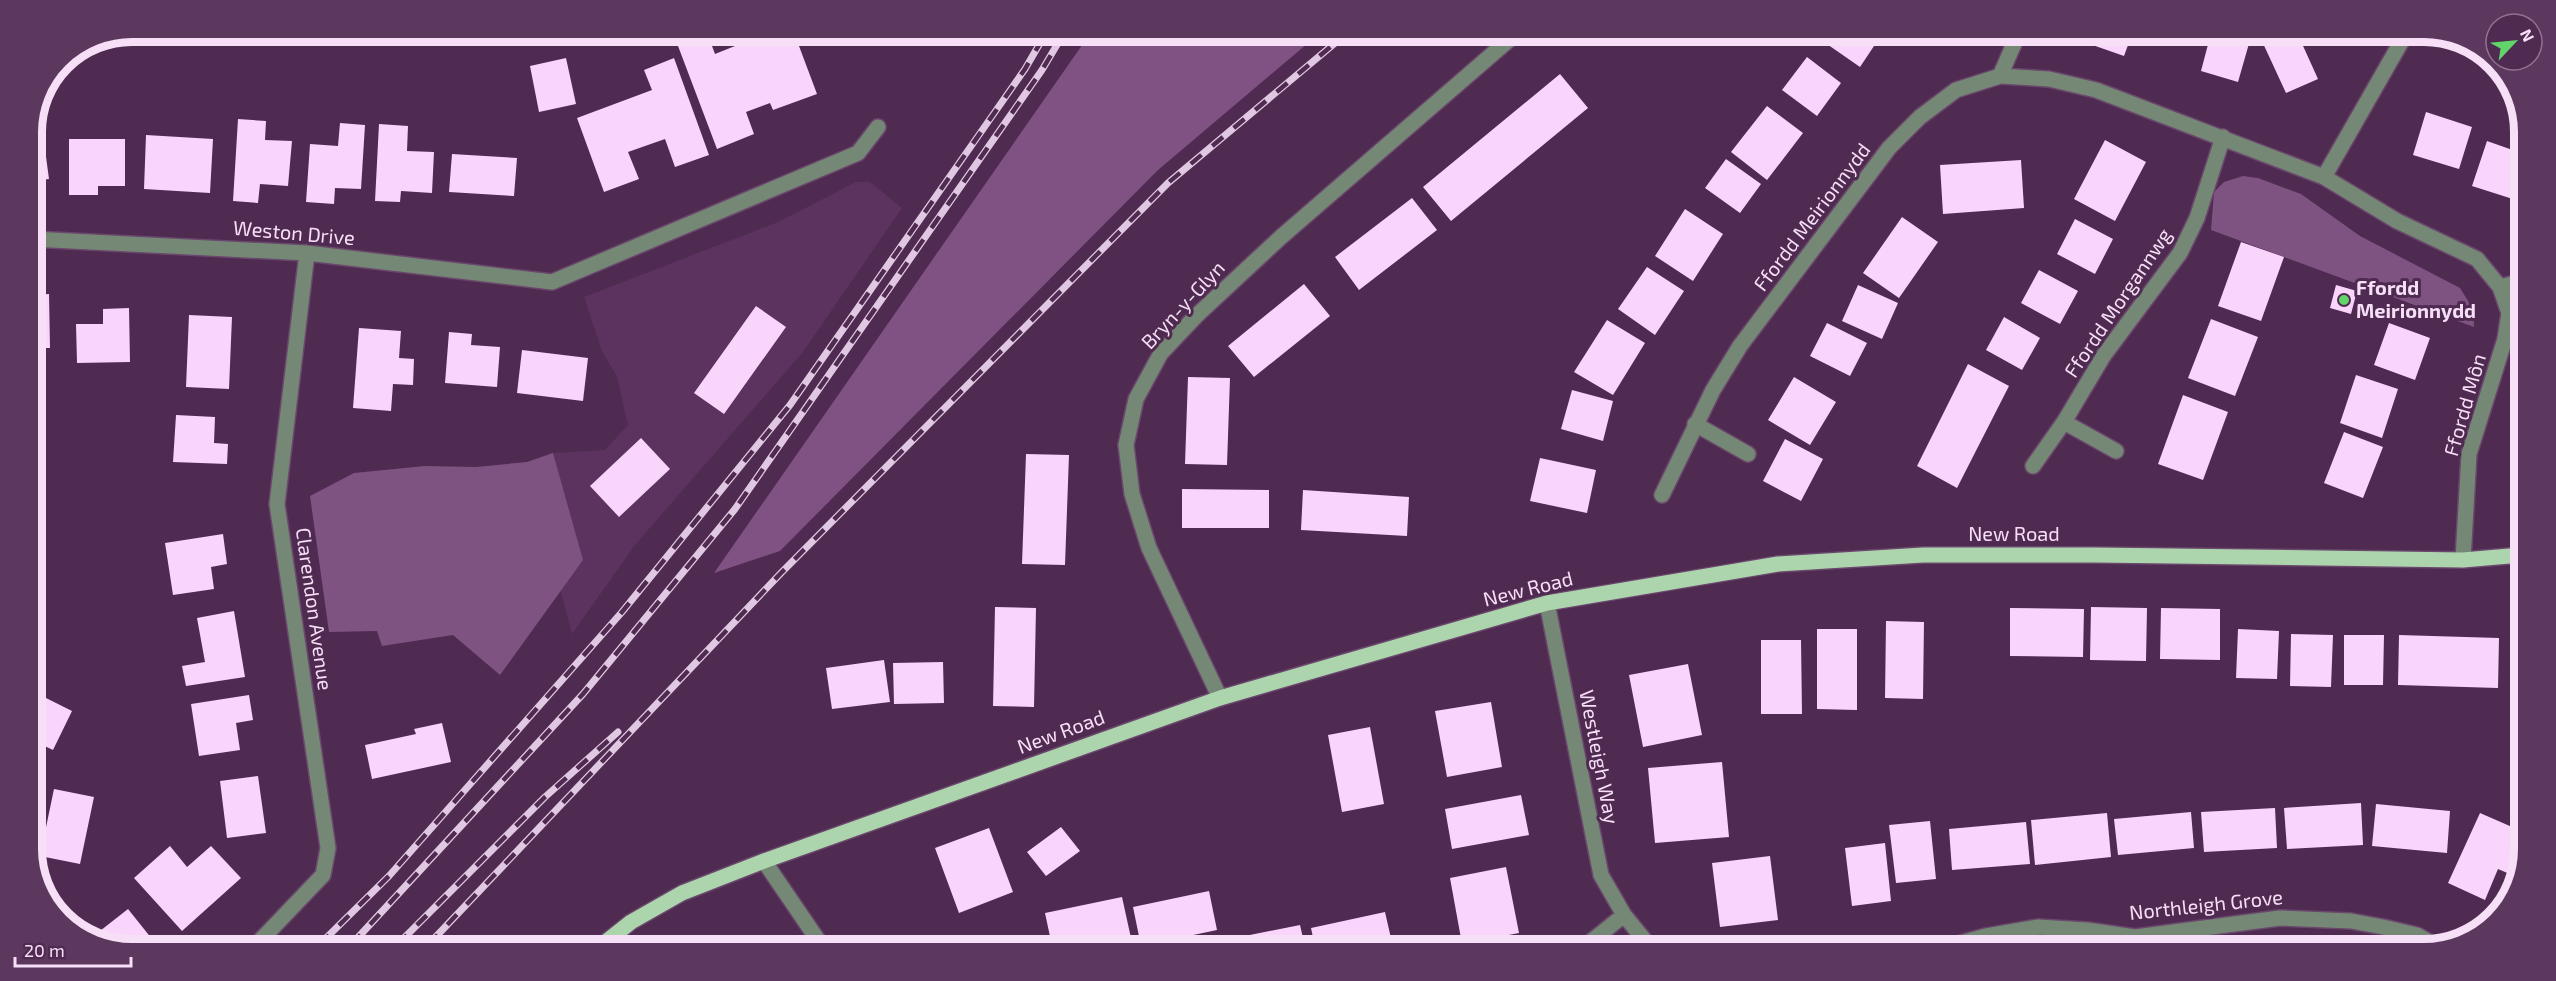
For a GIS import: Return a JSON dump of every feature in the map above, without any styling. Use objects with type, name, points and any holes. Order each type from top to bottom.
[{"type":"main road","name":"New Road","points":[[610,939],[631,922],[682,893],[765,861],[1220,698],[1547,603],[1778,564],[1923,555],[2463,560],[2514,556]]},
{"type":"street","name":"Bryn-y-Glyn","points":[[1220,698],[1149,548],[1132,495],[1126,446],[1136,399],[1161,353],[1196,316],[1281,237],[1506,42]]},
{"type":"street","points":[[2000,76],[2015,42]]},
{"type":"street","points":[[2324,177],[2401,42]]},
{"type":"street","name":"Ffordd Meirionnydd","points":[[1662,495],[1695,424],[1740,346],[1889,148],[1920,117],[1956,90],[2000,76],[2049,79],[2096,90],[2324,177],[2397,221],[2477,259],[2500,287]]},
{"type":"street","name":"Weston Drive","points":[[42,240],[308,253],[552,282],[858,153],[878,127]]},
{"type":"street","name":"Ffordd Morgannwg","points":[[2033,466],[2064,422],[2104,355],[2180,253],[2198,218],[2223,137]]},
{"type":"street","name":"Clarendon Avenue","points":[[261,939],[323,875],[328,848],[278,504],[308,253]]},
{"type":"street","points":[[2500,287],[2514,283]]},
{"type":"street","name":"Ffordd Môn","points":[[2463,560],[2469,454],[2505,339],[2509,313],[2500,287]]},
{"type":"street","points":[[2064,422],[2116,451]]},
{"type":"street","points":[[1695,424],[1748,454]]},
{"type":"street","name":"Westleigh Way","points":[[1547,603],[1602,875],[1624,915],[1644,939]]},
{"type":"street","points":[[765,861],[817,939]]},
{"type":"street","points":[[1594,939],[1624,915]]},
{"type":"street","name":"Northleigh Grove","points":[[2157,939],[2280,918],[2316,918],[2383,927],[2417,935],[2424,939]]},
{"type":"street","name":"Northleigh Grove","points":[[1975,939],[2038,927],[2087,930],[2120,939]]},
{"type":"shaded area","points":[[1084,42],[1309,42],[1158,170],[780,551],[714,573]]},
{"type":"shaded area","points":[[2243,176],[2258,178],[2301,194],[2360,236],[2460,288],[2473,309],[2474,327],[2211,230],[2214,192],[2224,182]]},
{"type":"shaded area","points":[[856,182],[870,182],[902,208],[803,352],[635,545],[572,634],[527,462],[553,453],[605,450],[628,425],[617,377],[602,351],[584,297],[778,222]]},
{"type":"shaded area","points":[[553,453],[583,560],[500,675],[453,635],[382,646],[377,631],[329,632],[310,496],[354,473],[425,466],[476,467],[527,462]]},
{"type":"building","points":[[677,42],[710,42],[715,54],[745,42],[798,42],[817,94],[773,110],[770,103],[746,112],[754,134],[717,149]]},
{"type":"building","points":[[1824,42],[1877,42],[1860,67]]},
{"type":"building","points":[[2084,42],[2129,42],[2124,56]]},
{"type":"building","points":[[2209,42],[2249,42],[2238,82],[2201,71]]},
{"type":"building","points":[[2262,42],[2301,42],[2318,79],[2286,93]]},
{"type":"building","points":[[1807,57],[1841,83],[1817,116],[1782,90]]},
{"type":"building","points":[[566,58],[576,104],[539,112],[530,66]]},
{"type":"building","points":[[674,58],[709,155],[675,167],[665,139],[628,152],[639,179],[604,192],[577,118],[652,90],[644,70]]},
{"type":"building","points":[[1560,74],[1588,108],[1451,221],[1423,187]]},
{"type":"building","points":[[1767,106],[1803,133],[1767,180],[1731,152]]},
{"type":"building","points":[[2426,112],[2472,127],[2459,169],[2413,155]]},
{"type":"building","points":[[238,119],[266,121],[265,140],[292,141],[288,186],[260,184],[258,203],[233,201]]},
{"type":"building","points":[[340,123],[365,125],[361,189],[335,188],[334,204],[306,202],[310,144],[338,146]]},
{"type":"building","points":[[379,124],[408,126],[407,151],[434,152],[432,193],[401,191],[400,202],[375,201]]},
{"type":"building","points":[[42,134],[49,179],[42,180]]},
{"type":"building","points":[[146,135],[213,139],[210,193],[144,189]]},
{"type":"building","points":[[69,139],[125,139],[125,186],[98,186],[98,195],[69,195]]},
{"type":"building","points":[[2105,140],[2146,162],[2115,221],[2074,199]]},
{"type":"building","points":[[2487,141],[2514,150],[2514,199],[2472,186]]},
{"type":"building","points":[[452,154],[517,158],[514,196],[449,192]]},
{"type":"building","points":[[1726,159],[1761,184],[1740,213],[1705,188]]},
{"type":"building","points":[[2021,160],[2024,208],[1943,214],[1940,165]]},
{"type":"building","points":[[1412,198],[1437,230],[1359,290],[1335,257]]},
{"type":"building","points":[[1685,209],[1723,234],[1693,281],[1655,256]]},
{"type":"building","points":[[1902,217],[1938,242],[1899,298],[1863,273]]},
{"type":"building","points":[[2075,219],[2113,239],[2095,274],[2057,254]]},
{"type":"building","points":[[2241,242],[2284,257],[2261,321],[2218,306]]},
{"type":"building","points":[[1647,267],[1684,291],[1655,335],[1618,309]]},
{"type":"building","points":[[2039,270],[2078,291],[2060,324],[2021,303]]},
{"type":"building","points":[[1304,284],[1330,316],[1254,377],[1228,346]]},
{"type":"building","points":[[1858,285],[1898,303],[1882,339],[1842,321]]},
{"type":"building","name":"Ffordd Meirionnydd","points":[[2336,285],[2357,291],[2351,314],[2330,308]]},
{"type":"building","points":[[42,294],[49,294],[50,348],[42,348]]},
{"type":"building","points":[[756,306],[786,327],[724,414],[694,393]]},
{"type":"building","points":[[129,308],[130,362],[77,363],[76,324],[103,324],[103,309]]},
{"type":"building","points":[[189,315],[232,317],[229,389],[186,387]]},
{"type":"building","points":[[2004,317],[2040,338],[2022,370],[1986,350]]},
{"type":"building","points":[[2211,319],[2258,337],[2235,396],[2188,378]]},
{"type":"building","points":[[1607,320],[1645,343],[1613,395],[1574,372]]},
{"type":"building","points":[[1827,323],[1867,343],[1850,376],[1810,356]]},
{"type":"building","points":[[2389,323],[2430,338],[2415,380],[2374,365]]},
{"type":"building","points":[[359,328],[401,331],[399,358],[414,359],[413,385],[393,384],[391,411],[353,408]]},
{"type":"building","points":[[449,332],[472,334],[471,345],[500,347],[497,387],[445,383]]},
{"type":"building","points":[[522,350],[588,358],[583,401],[517,393]]},
{"type":"building","points":[[1968,364],[2009,386],[1957,488],[1917,466]]},
{"type":"building","points":[[2356,375],[2398,389],[2382,438],[2340,423]]},
{"type":"building","points":[[1188,377],[1230,378],[1227,465],[1185,464]]},
{"type":"building","points":[[1794,377],[1836,402],[1810,445],[1768,420]]},
{"type":"building","points":[[1572,390],[1613,401],[1603,441],[1561,429]]},
{"type":"building","points":[[2183,395],[2228,412],[2203,480],[2158,464]]},
{"type":"building","points":[[176,415],[215,417],[214,443],[228,444],[227,464],[173,462]]},
{"type":"building","points":[[2344,432],[2383,447],[2363,498],[2324,483]]},
{"type":"building","points":[[641,438],[670,469],[619,517],[590,486]]},
{"type":"building","points":[[1785,439],[1823,459],[1801,501],[1763,481]]},
{"type":"building","points":[[1026,454],[1069,455],[1065,565],[1022,564]]},
{"type":"building","points":[[1540,458],[1596,470],[1587,513],[1530,501]]},
{"type":"building","points":[[1182,489],[1269,490],[1269,528],[1182,528]]},
{"type":"building","points":[[1303,490],[1409,497],[1407,536],[1301,530]]},
{"type":"building","points":[[223,534],[227,564],[211,567],[214,589],[173,595],[165,543]]},
{"type":"building","points":[[995,607],[1036,608],[1034,707],[993,706]]},
{"type":"building","points":[[2091,607],[2147,608],[2146,661],[2090,660]]},
{"type":"building","points":[[2010,608],[2084,609],[2083,657],[2010,656]]},
{"type":"building","points":[[2161,608],[2220,609],[2220,660],[2160,659]]},
{"type":"building","points":[[234,611],[245,677],[186,686],[182,666],[205,662],[197,618]]},
{"type":"building","points":[[1886,621],[1924,622],[1923,699],[1885,698]]},
{"type":"building","points":[[1817,629],[1857,629],[1857,710],[1817,709]]},
{"type":"building","points":[[2238,629],[2279,631],[2277,679],[2236,678]]},
{"type":"building","points":[[2291,634],[2333,635],[2331,687],[2290,686]]},
{"type":"building","points":[[2344,635],[2384,635],[2383,685],[2344,685]]},
{"type":"building","points":[[2399,635],[2499,638],[2498,688],[2398,685]]},
{"type":"building","points":[[1761,640],[1801,640],[1802,714],[1761,714]]},
{"type":"building","points":[[884,660],[890,702],[832,709],[826,668]]},
{"type":"building","points":[[943,662],[944,703],[894,704],[893,663]]},
{"type":"building","points":[[1688,664],[1702,735],[1643,747],[1629,675]]},
{"type":"building","points":[[249,695],[253,720],[236,723],[240,750],[199,756],[191,704]]},
{"type":"building","points":[[42,696],[72,711],[53,750],[42,745]]},
{"type":"building","points":[[1491,702],[1502,767],[1447,777],[1435,711]]},
{"type":"building","points":[[442,723],[451,762],[372,779],[365,745],[416,734],[414,729]]},
{"type":"building","points":[[1370,727],[1384,804],[1342,812],[1328,735]]},
{"type":"building","points":[[1722,762],[1729,837],[1655,843],[1648,768]]},
{"type":"building","points":[[258,776],[266,833],[227,838],[220,781]]},
{"type":"building","points":[[54,789],[94,797],[80,864],[42,856],[42,846]]},
{"type":"building","points":[[1521,795],[1529,835],[1452,849],[1445,809]]},
{"type":"building","points":[[2361,803],[2363,845],[2287,849],[2284,808]]},
{"type":"building","points":[[2376,804],[2450,811],[2447,853],[2372,846]]},
{"type":"building","points":[[2275,808],[2277,848],[2204,852],[2201,812]]},
{"type":"building","points":[[2191,812],[2194,848],[2118,855],[2114,819]]},
{"type":"building","points":[[2107,813],[2111,857],[2035,865],[2031,820]]},
{"type":"building","points":[[2480,813],[2514,828],[2513,861],[2510,874],[2498,869],[2485,900],[2448,883]]},
{"type":"building","points":[[1930,821],[1936,879],[1896,883],[1889,825]]},
{"type":"building","points":[[2026,822],[2030,864],[1952,870],[1949,829]]},
{"type":"building","points":[[1061,827],[1080,851],[1046,876],[1027,852]]},
{"type":"building","points":[[989,828],[1013,892],[959,913],[935,848]]},
{"type":"building","points":[[1885,843],[1891,901],[1852,906],[1845,848]]},
{"type":"building","points":[[170,846],[187,867],[211,846],[241,878],[182,931],[134,878]]},
{"type":"building","points":[[1770,856],[1778,920],[1720,927],[1712,863]]},
{"type":"building","points":[[1506,867],[1519,933],[1488,939],[1461,939],[1450,878]]},
{"type":"building","points":[[1209,891],[1217,930],[1174,939],[1140,939],[1133,907]]},
{"type":"building","points":[[1122,897],[1131,938],[1051,939],[1045,913]]},
{"type":"building","points":[[128,909],[152,939],[120,938],[98,932]]},
{"type":"building","points":[[1385,912],[1391,939],[1313,939],[1311,928]]},
{"type":"building","points":[[1300,925],[1303,939],[1230,939]]},
{"type":"railway","points":[[325,939],[389,876],[622,612],[790,405],[1025,69],[1041,42]]},
{"type":"railway","points":[[357,939],[583,694],[735,509],[1042,70],[1059,42]]},
{"type":"railway","points":[[434,939],[781,573],[1168,183],[1336,42]]},
{"type":"railway","points":[[403,939],[545,797],[618,732]]},
{"type":"place","name":"Ffordd Meirionnydd","points":[[2344,300]]}]
